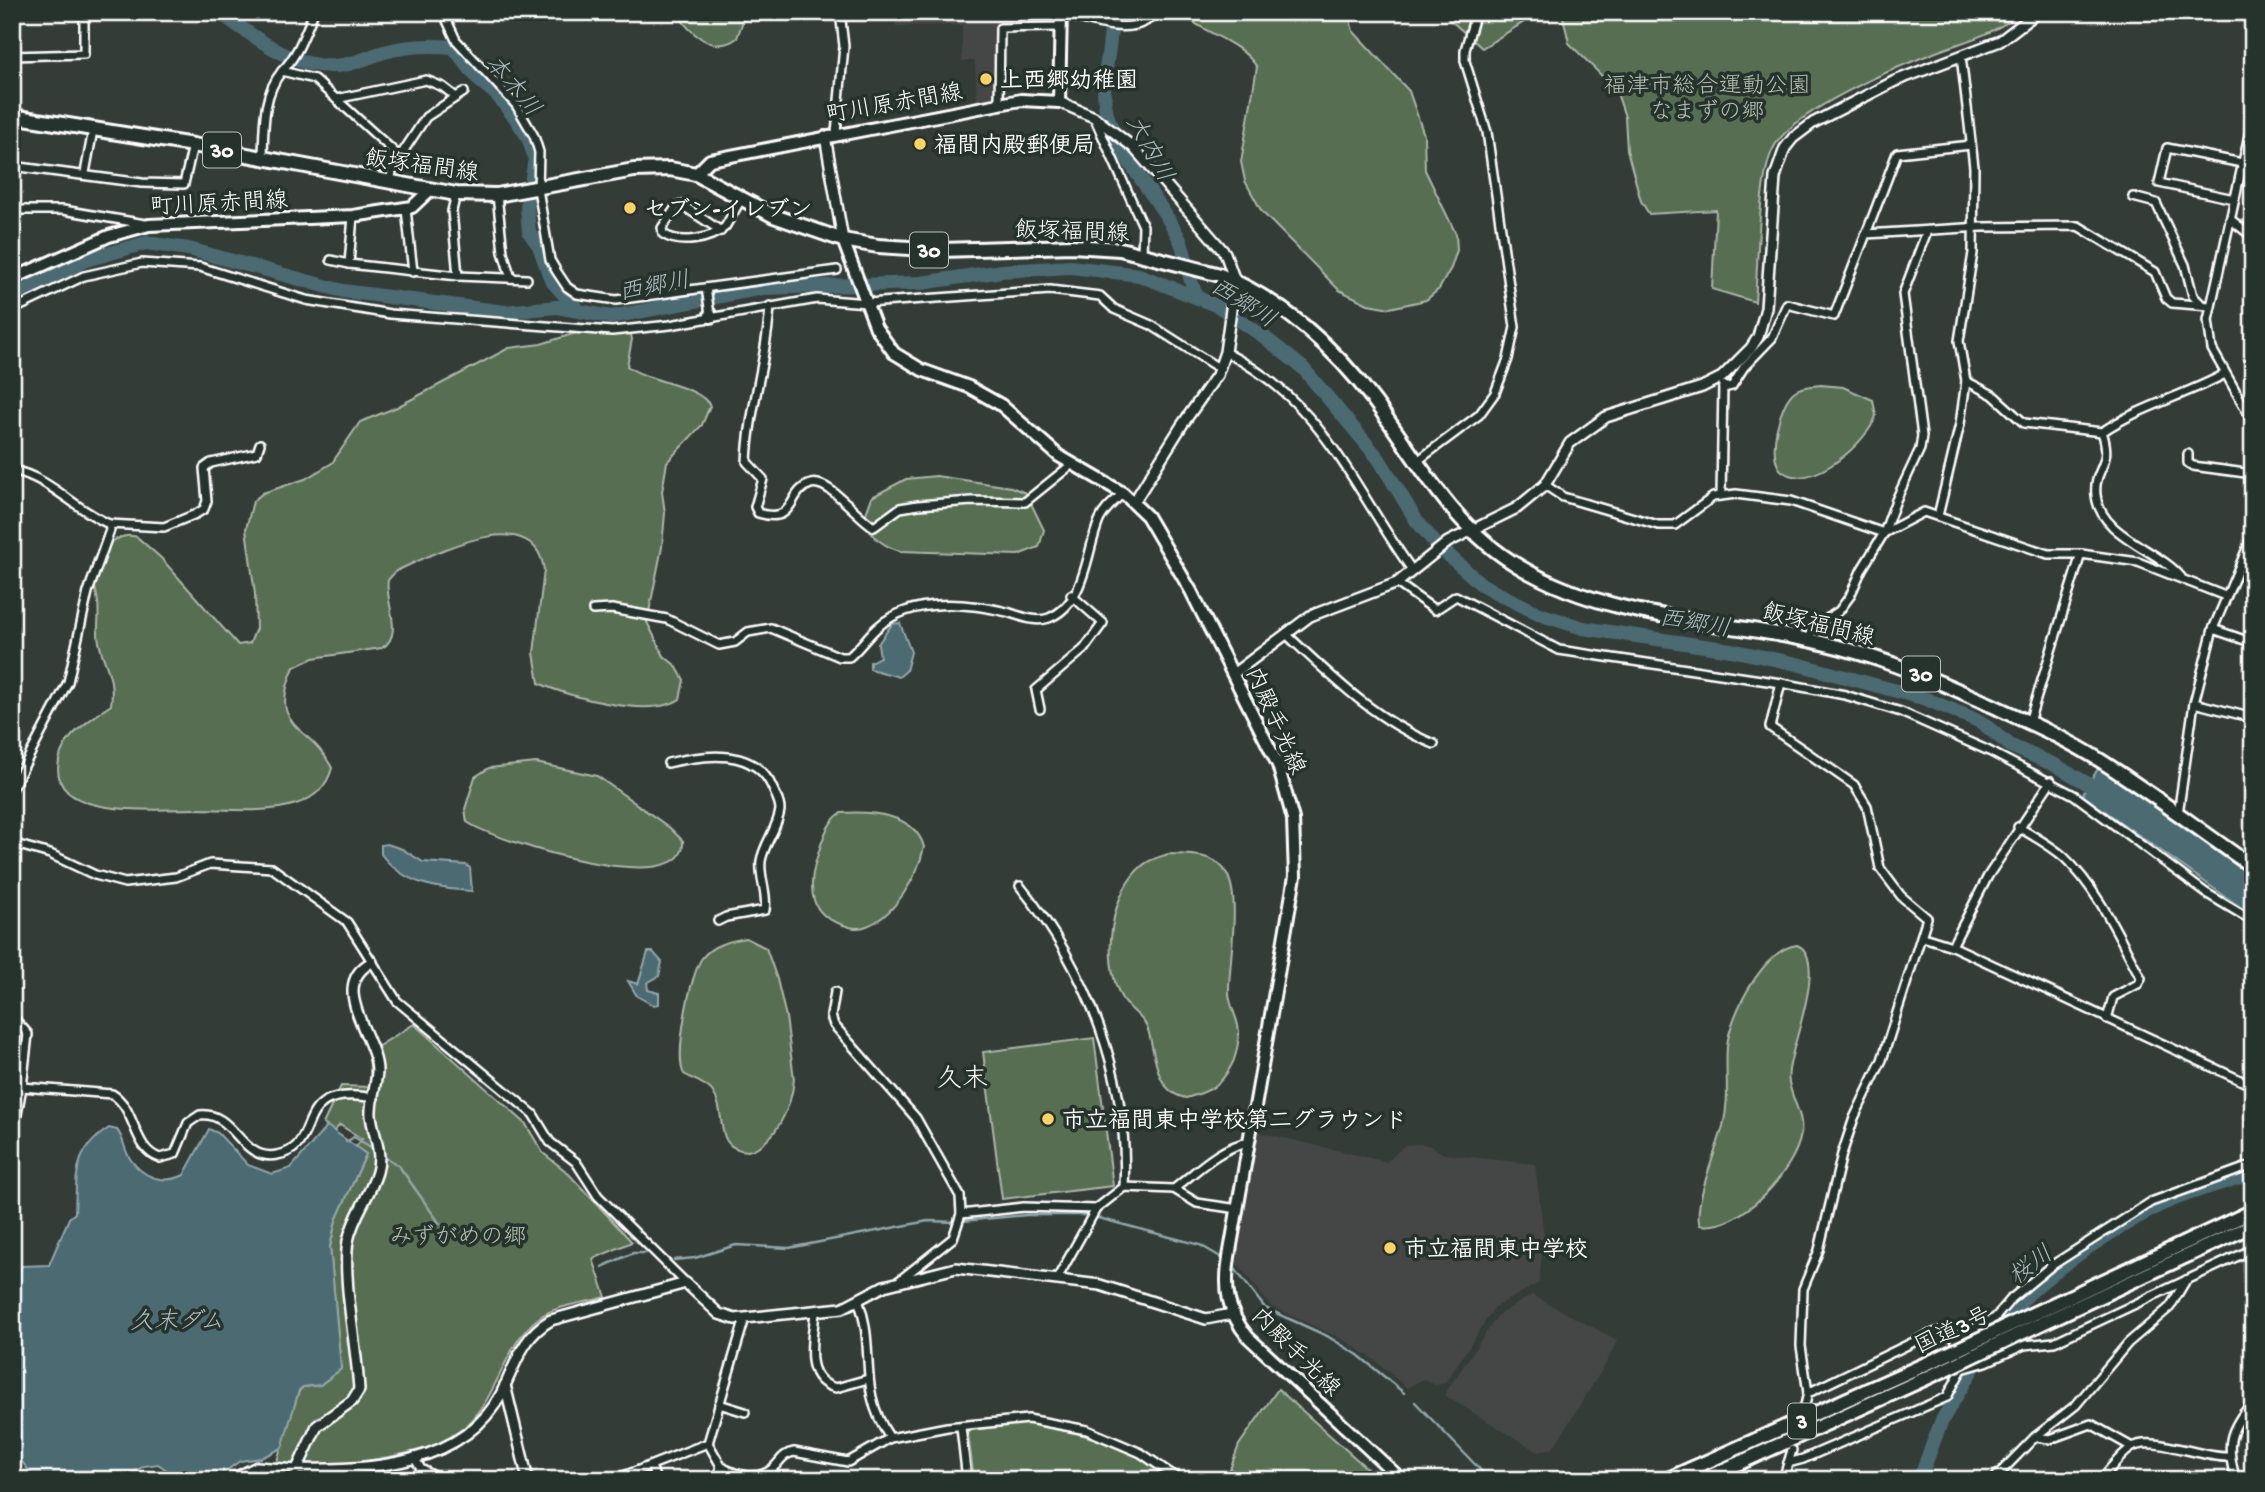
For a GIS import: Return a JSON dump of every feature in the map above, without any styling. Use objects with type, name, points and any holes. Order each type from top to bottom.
[{"type":"main road","points":[[1059,102],[1061,13]]},
{"type":"main road","name":"町川原赤間線","points":[[696,174],[710,160],[830,135],[999,104],[1031,100],[1059,102]]},
{"type":"main road","name":"飯塚福間線","points":[[12,116],[193,145],[456,194],[497,195],[634,170],[659,168],[696,174],[774,216],[843,240],[878,246],[941,250],[1072,246],[1142,253],[1236,281],[1294,319],[1334,353],[1377,404],[1416,462],[1469,530],[1517,566],[1580,596],[1608,605],[1808,639],[1894,663],[2029,722],[2100,760],[2253,867]]},
{"type":"main road","name":"町川原赤間線","points":[[12,279],[109,236],[149,225],[353,216],[406,208],[417,204],[430,190]]},
{"type":"main road","name":"内殿手光線","points":[[843,240],[876,328],[894,353],[922,370],[969,387],[1001,405],[1071,465],[1135,502],[1147,516],[1191,591],[1278,765],[1293,819],[1296,854],[1292,897],[1226,1276],[1232,1314],[1262,1352],[1402,1480]]},
{"type":"main road","name":"国道3号","points":[[1702,1480],[2253,1211]]},
{"type":"main road","name":"国道3号","points":[[2036,1319],[2253,1225]]},
{"type":"main road","name":"国道3号","points":[[1666,1480],[1940,1365]]},
{"type":"main road","points":[[1551,1480],[1567,1480]]},
{"type":"street","points":[[12,56],[84,54],[84,12]]},
{"type":"street","points":[[263,158],[267,99],[273,82],[296,56],[298,44],[314,12]]},
{"type":"street","points":[[443,12],[456,40],[529,123],[539,152],[533,190],[550,260],[571,291],[598,299],[617,300],[707,290],[778,275],[836,270]]},
{"type":"street","points":[[840,12],[844,46],[830,135],[843,240]]},
{"type":"street","points":[[1061,13],[1101,24],[1138,25],[1146,22],[1155,12]]},
{"type":"street","points":[[1416,462],[1479,415],[1495,393],[1508,359],[1515,327],[1487,132],[1465,61],[1469,31],[1476,12]]},
{"type":"street","points":[[1233,674],[1310,616],[1335,604],[1397,583],[1448,542],[1469,530],[1501,518],[1534,496],[1545,485],[1570,443],[1592,424],[1606,417],[1702,387],[1722,377],[1751,348],[1763,324],[1775,177],[1784,148],[1813,123],[1906,76],[2000,41],[2038,12]]},
{"type":"street","points":[[999,104],[1000,29],[1061,27]]},
{"type":"street","points":[[1938,516],[1960,424],[1966,380],[1959,341],[1974,228],[1971,145],[1961,56]]},
{"type":"street","points":[[284,69],[314,79],[399,156]]},
{"type":"street","points":[[336,99],[426,79],[456,97]]},
{"type":"street","points":[[390,182],[399,156],[426,117],[464,92]]},
{"type":"street","points":[[1059,102],[1094,117],[1120,134],[1219,245],[1230,262],[1236,281],[1226,348],[1220,369],[1135,502]]},
{"type":"street","points":[[1094,117],[1143,226],[1142,253]]},
{"type":"street","points":[[2253,117],[2210,306],[2209,341],[2253,422]]},
{"type":"street","points":[[85,173],[93,130]]},
{"type":"street","points":[[12,166],[85,173],[142,183],[184,184],[193,145]]},
{"type":"street","points":[[1723,388],[1732,386],[1744,367],[1772,338],[1787,304],[1834,316],[1897,153],[1971,145]]},
{"type":"street","points":[[2234,199],[2159,183],[2167,148],[2242,163]]},
{"type":"street","points":[[456,194],[452,211],[458,276]]},
{"type":"street","points":[[497,195],[503,252],[512,278]]},
{"type":"street","points":[[2133,197],[2156,202],[2185,265],[2193,296],[2201,304]]},
{"type":"street","points":[[721,231],[682,205],[676,207],[662,228],[663,234],[678,242],[721,231],[742,198]]},
{"type":"street","points":[[406,208],[413,272]]},
{"type":"street","points":[[12,211],[63,210],[149,225]]},
{"type":"street","points":[[349,264],[353,216]]},
{"type":"street","points":[[2230,219],[2253,237]]},
{"type":"street","points":[[1866,234],[2078,226],[2155,272],[2166,298],[2172,303],[2210,306]]},
{"type":"street","points":[[1808,639],[1816,625],[1839,611],[1850,596],[1862,569],[1884,533],[1920,449],[1922,436],[1903,294],[1927,231]]},
{"type":"street","points":[[331,260],[413,272],[527,279]]},
{"type":"street","points":[[12,310],[67,283],[104,270],[162,263],[221,272],[306,300],[390,314],[612,331],[670,326],[711,315],[817,299],[866,302],[1004,292],[1080,292],[1100,296],[1114,309],[1151,325],[1220,369]]},
{"type":"street","points":[[707,290],[711,315]]},
{"type":"street","points":[[770,306],[768,339],[747,443],[747,462],[763,480],[755,507],[758,513],[778,516],[787,512],[809,484],[816,484],[834,491],[860,519],[874,527],[900,508],[918,505],[972,501],[1025,502],[1071,465]]},
{"type":"street","points":[[1226,348],[1276,383],[1322,430],[1415,568]]},
{"type":"street","points":[[1966,380],[1993,396],[2024,423],[2102,432],[2118,421],[2189,393],[2225,374]]},
{"type":"street","points":[[1721,495],[1722,377]]},
{"type":"street","points":[[2102,432],[2107,450],[2095,487],[2099,507],[2112,526],[2171,564],[2183,579]]},
{"type":"street","points":[[12,470],[41,479],[86,514],[108,524],[152,528],[181,522],[204,509],[207,501],[204,468],[211,463],[257,453],[260,444]]},
{"type":"street","points":[[2188,454],[2188,463],[2193,466],[2253,474]]},
{"type":"street","points":[[1545,485],[1563,497],[1583,505],[1658,525],[1675,525],[1721,495],[1763,496],[1791,501],[1884,533],[1924,512],[2034,550],[2057,555],[2081,554],[2138,562],[2225,596]]},
{"type":"street","points":[[593,610],[611,609],[667,619],[719,645],[735,642],[748,632],[771,628],[840,657],[849,657],[880,624],[923,608],[975,605],[1035,619],[1048,618],[1062,609],[1071,595],[1089,565],[1098,522],[1105,510],[1123,494]]},
{"type":"street","points":[[12,789],[68,682],[88,592],[108,537],[108,524]]},
{"type":"street","points":[[2178,815],[2194,703],[2213,629],[2253,534]]},
{"type":"street","points":[[2029,722],[2081,554]]},
{"type":"street","points":[[1397,583],[1434,610],[1456,596],[1559,650],[1782,683],[1845,695],[1901,712],[2074,795],[2206,893],[2253,921]]},
{"type":"street","points":[[1040,709],[1036,690],[1084,649],[1103,623],[1071,595]]},
{"type":"street","points":[[2213,629],[2253,643]]},
{"type":"street","points":[[1286,634],[1351,694],[1411,735],[1434,744]]},
{"type":"street","points":[[1782,683],[1770,727],[1858,789],[1870,815],[1880,868],[1900,896],[1924,913],[1927,923],[1882,1060],[1850,1130],[1819,1250],[1804,1289],[1801,1346],[1808,1393],[1805,1405]]},
{"type":"street","points":[[2194,703],[2253,718]]},
{"type":"street","points":[[668,763],[693,757],[745,760],[769,777],[779,801],[778,818],[761,862],[765,910],[726,916],[719,921]]},
{"type":"street","points":[[1952,946],[1988,876],[2018,827],[2051,782]]},
{"type":"street","points":[[2018,827],[2054,849],[2071,865],[2105,911],[2141,978],[2138,984],[2113,997],[2107,1019]]},
{"type":"street","points":[[12,843],[50,854],[95,875],[125,883],[176,877],[210,864],[272,868],[347,922],[397,1001],[533,1114],[551,1142],[576,1162],[598,1196],[719,1314],[745,1318],[842,1308],[869,1292],[900,1280],[956,1268],[1057,1279],[1124,1291],[1206,1319],[1232,1314]]},
{"type":"street","points":[[1020,886],[1080,975],[1096,1014],[1116,1087],[1125,1165],[1124,1187]]},
{"type":"street","points":[[1923,937],[1952,946],[2253,1086]]},
{"type":"street","points":[[292,1480],[317,1426],[352,1401],[359,1390],[348,1242],[379,1159],[371,1113],[375,1054],[355,1014],[353,1000],[357,977],[364,967],[372,962]]},
{"type":"street","points":[[835,992],[831,1016],[834,1025],[916,1118],[960,1196],[961,1214],[953,1238],[900,1280]]},
{"type":"street","points":[[12,1016],[28,1034],[12,1142]]},
{"type":"street","points":[[22,1087],[112,1094],[122,1100],[129,1111],[146,1149],[160,1158],[175,1154],[188,1123],[200,1115],[222,1118],[252,1150],[274,1156],[285,1153],[300,1141],[318,1107],[326,1100],[347,1094],[374,1098]]},
{"type":"street","points":[[1174,1189],[1210,1160],[1234,1145],[1249,1142]]},
{"type":"street","points":[[1955,1338],[1995,1318],[2049,1264],[2151,1202],[2253,1165]]},
{"type":"street","points":[[1057,1279],[1096,1209],[1124,1187],[1174,1189],[1196,1203],[1238,1209]]},
{"type":"street","points":[[961,1214],[1024,1207],[1096,1209]]},
{"type":"street","points":[[1962,1369],[1986,1362],[2024,1345],[2054,1342],[2253,1248]]},
{"type":"street","points":[[1993,1480],[2035,1437],[2076,1405],[2128,1343],[2170,1307],[2187,1278]]},
{"type":"street","points":[[228,1480],[257,1466],[340,1469],[414,1458],[449,1447],[467,1435],[491,1411],[525,1342],[537,1328],[551,1321],[685,1283]]},
{"type":"street","points":[[858,1300],[864,1321],[870,1400],[890,1438]]},
{"type":"street","points":[[815,1312],[812,1366],[814,1373],[829,1386],[836,1388],[868,1378]]},
{"type":"street","points":[[719,1480],[721,1466],[708,1443],[745,1318]]},
{"type":"street","points":[[1808,1393],[1928,1335],[1941,1331],[1955,1338]]},
{"type":"street","points":[[1788,1462],[1803,1459],[1947,1397],[1962,1369],[1955,1338]]},
{"type":"street","points":[[505,1385],[528,1480]]},
{"type":"street","points":[[719,1405],[745,1412]]},
{"type":"street","points":[[2236,1480],[2229,1457],[2232,1430],[2251,1406]]},
{"type":"street","points":[[721,1466],[747,1476],[763,1474],[771,1471],[787,1453],[794,1452],[848,1462],[890,1438],[1028,1419],[1063,1423],[1087,1430],[1141,1453],[1180,1480]]},
{"type":"street","points":[[2035,1437],[2050,1439],[2091,1424],[2132,1447],[2154,1444],[2204,1457],[2229,1457]]},
{"type":"street","points":[[961,1427],[967,1480]]},
{"type":"street","points":[[613,1480],[708,1443]]},
{"type":"street","points":[[2100,1480],[2132,1447]]},
{"type":"street","points":[[1783,1480],[1792,1450]]},
{"type":"street","points":[[414,1458],[421,1469],[442,1480]]},
{"type":"street","points":[[651,1466],[656,1480]]},
{"type":"shaded area","points":[[895,12],[1053,12],[1053,25],[998,25],[996,96],[993,100],[977,103],[975,61],[962,61],[962,25],[896,26]]},
{"type":"shaded area","name":"市立福間東中学校","points":[[1258,1132],[1387,1162],[1405,1145],[1421,1144],[1431,1146],[1444,1154],[1535,1164],[1544,1236],[1539,1283],[1495,1307],[1445,1383],[1435,1385],[1423,1379],[1407,1388],[1375,1360],[1340,1338],[1271,1306],[1235,1261]]},
{"type":"shaded area","points":[[1532,1295],[1617,1340],[1608,1360],[1553,1448],[1538,1452],[1444,1395],[1498,1315]]},
{"type":"green space","points":[[676,12],[746,12],[737,38],[719,44],[711,43],[695,34]]},
{"type":"green space","points":[[1180,12],[1348,12],[1353,31],[1409,91],[1424,135],[1425,170],[1456,234],[1457,250],[1439,289],[1426,300],[1390,308],[1368,304],[1339,290],[1262,212],[1245,181],[1241,162],[1257,67],[1241,50]]},
{"type":"green space","points":[[1441,12],[1540,12],[1482,48]]},
{"type":"green space","name":"福津市総合運動公園 なまずの郷","points":[[1562,12],[2022,12],[1986,34],[1909,63],[1841,95],[1799,121],[1783,135],[1773,149],[1764,180],[1755,302],[1712,289],[1716,210],[1649,214],[1641,201],[1627,150],[1625,117],[1616,90],[1569,43]]},
{"type":"green space","points":[[595,327],[623,327],[630,331],[632,339],[627,366],[696,393],[710,406],[702,425],[667,462],[662,492],[665,513],[662,547],[647,622],[664,656],[676,666],[684,680],[680,699],[667,705],[650,707],[610,704],[539,683],[534,653],[544,570],[536,549],[522,538],[502,535],[480,538],[433,554],[396,571],[388,580],[392,635],[382,648],[313,658],[294,667],[285,703],[288,715],[294,725],[323,753],[332,768],[323,786],[309,799],[284,807],[259,810],[140,810],[97,805],[79,799],[66,790],[59,777],[58,765],[66,743],[82,726],[111,705],[112,686],[99,642],[98,608],[92,570],[95,555],[101,549],[121,537],[137,537],[161,558],[238,645],[250,643],[256,628],[255,594],[246,529],[253,501],[263,493],[305,479],[332,463],[360,422],[397,407],[509,348],[541,344]]},
{"type":"green space","points":[[1821,385],[1843,387],[1873,400],[1876,416],[1862,438],[1837,462],[1808,476],[1794,476],[1782,471],[1777,464],[1776,430],[1784,406],[1795,391]]},
{"type":"green space","points":[[936,476],[1011,487],[1026,493],[1044,530],[1039,547],[1018,555],[900,551],[874,536],[864,519],[872,497],[906,479]]},
{"type":"green space","points":[[536,763],[597,776],[670,828],[683,841],[676,858],[655,866],[624,867],[587,862],[513,842],[467,822],[465,809],[475,777],[489,768]]},
{"type":"green space","points":[[841,813],[890,816],[911,827],[924,847],[910,883],[895,905],[875,922],[860,928],[828,918],[815,903],[813,894],[813,874],[822,843],[829,826]]},
{"type":"green space","points":[[1168,854],[1198,856],[1218,863],[1229,879],[1233,893],[1234,928],[1229,994],[1237,1020],[1239,1039],[1231,1066],[1218,1084],[1186,1098],[1167,1088],[1162,1079],[1147,1027],[1120,995],[1111,963],[1112,926],[1123,892],[1143,865]]},
{"type":"green space","points":[[746,938],[766,948],[777,979],[786,1017],[794,1079],[790,1100],[781,1122],[767,1140],[748,1151],[729,1144],[712,1091],[684,1074],[681,1065],[682,1034],[697,967],[706,953],[717,946]]},
{"type":"green space","points":[[1797,945],[1805,952],[1809,964],[1809,979],[1788,1079],[1801,1121],[1797,1149],[1777,1181],[1748,1209],[1716,1225],[1700,1225],[1698,1217],[1702,1191],[1725,1116],[1727,1046],[1735,1018],[1761,970],[1785,949]]},
{"type":"green space","name":"みずがめの郷","points":[[414,1024],[525,1123],[543,1153],[567,1172],[632,1242],[593,1259],[606,1297],[547,1313],[526,1330],[514,1346],[487,1399],[462,1430],[432,1446],[401,1455],[332,1465],[276,1464],[299,1391],[303,1387],[320,1385],[341,1369],[330,1247],[336,1220],[366,1154],[356,1147],[362,1139],[340,1125],[334,1131],[323,1124],[341,1086],[371,1087],[369,1052]]},
{"type":"green space","name":"市立福間東中学校第二グラウンド","points":[[1094,1038],[1113,1186],[1002,1199],[983,1052]]},
{"type":"green space","points":[[1278,1389],[1380,1480],[1226,1480],[1239,1445]]},
{"type":"green space","points":[[1028,1423],[1105,1442],[1141,1458],[1174,1480],[974,1480],[968,1434],[971,1430]]},
{"type":"water","points":[[900,623],[911,652],[906,671],[899,677],[870,669],[870,662],[880,657],[878,644],[892,624]]},
{"type":"water","points":[[2099,767],[2253,877],[2253,916],[2082,795]]},
{"type":"water","points":[[387,844],[402,849],[423,862],[466,865],[470,868],[472,891],[446,889],[410,878],[381,854],[381,845]]},
{"type":"water","points":[[648,952],[653,952],[662,962],[659,976],[647,983],[648,990],[659,993],[659,1004],[653,1005],[637,996],[628,981],[638,984]]},
{"type":"water","name":"久末ダム","points":[[327,1126],[366,1154],[336,1220],[330,1246],[341,1369],[320,1385],[299,1390],[282,1448],[261,1458],[240,1461],[213,1480],[181,1480],[158,1464],[144,1466],[124,1478],[115,1480],[42,1480],[34,1477],[12,1449],[12,1283],[22,1266],[49,1265],[69,1218],[75,1213],[79,1165],[88,1146],[109,1128],[117,1130],[129,1156],[141,1171],[154,1178],[169,1179],[184,1175],[209,1129],[218,1133],[248,1165],[272,1174],[291,1168]]},
{"type":"waterway","name":"本木川","points":[[218,12],[277,50],[293,58],[326,66],[348,64],[401,48],[453,47],[479,80],[496,94],[528,137],[535,159],[527,207],[529,232],[539,246],[551,280],[576,308]]},
{"type":"waterway","name":"大内川","points":[[1111,12],[1104,89],[1107,114],[1130,163],[1180,240],[1197,296]]},
{"type":"waterway","name":"西郷川","points":[[12,296],[86,260],[146,243],[189,249],[343,291],[505,312],[557,307],[611,317],[763,288],[921,283],[1002,271],[1071,267],[1139,275],[1218,306],[1263,336],[1303,368],[1379,459],[1416,520],[1436,544],[1481,584],[1497,593],[1542,615],[1583,628],[1731,650],[1797,664],[1926,699],[1981,722],[2011,746],[2057,766],[2102,792]]},
{"type":"waterway","points":[[346,1142],[354,1137],[374,1149]]},
{"type":"waterway","points":[[381,1154],[399,1166],[440,1224]]},
{"type":"waterway","name":"桜川","points":[[1993,1336],[2024,1298],[2089,1247],[2167,1202],[2253,1173]]},
{"type":"waterway","points":[[962,1221],[1027,1215],[1087,1215],[1200,1245],[1224,1259]]},
{"type":"waterway","points":[[674,1260],[695,1258],[736,1245],[789,1248],[928,1221],[955,1222]]},
{"type":"waterway","points":[[602,1267],[633,1253],[646,1253]]},
{"type":"waterway","points":[[1232,1265],[1265,1308],[1327,1336],[1358,1355],[1404,1393]]},
{"type":"waterway","name":"桜川","points":[[1919,1480],[1942,1420],[1982,1353]]},
{"type":"waterway","points":[[1415,1402],[1490,1480]]},
{"type":"tunnel","points":[[1792,1450],[1805,1405]]},
{"type":"place","name":"上西郷幼稚園","points":[[986,79]]},
{"type":"place","name":"福間内殿郵便局","points":[[920,144]]},
{"type":"place","name":"セブン-イレブン","points":[[630,208]]},
{"type":"place","name":"市立福間東中学校第二グラウンド","points":[[1048,1119]]},
{"type":"place","name":"市立福間東中学校","points":[[1390,1248]]},
{"type":"district","name":"久末","points":[[962,1077]]}]
